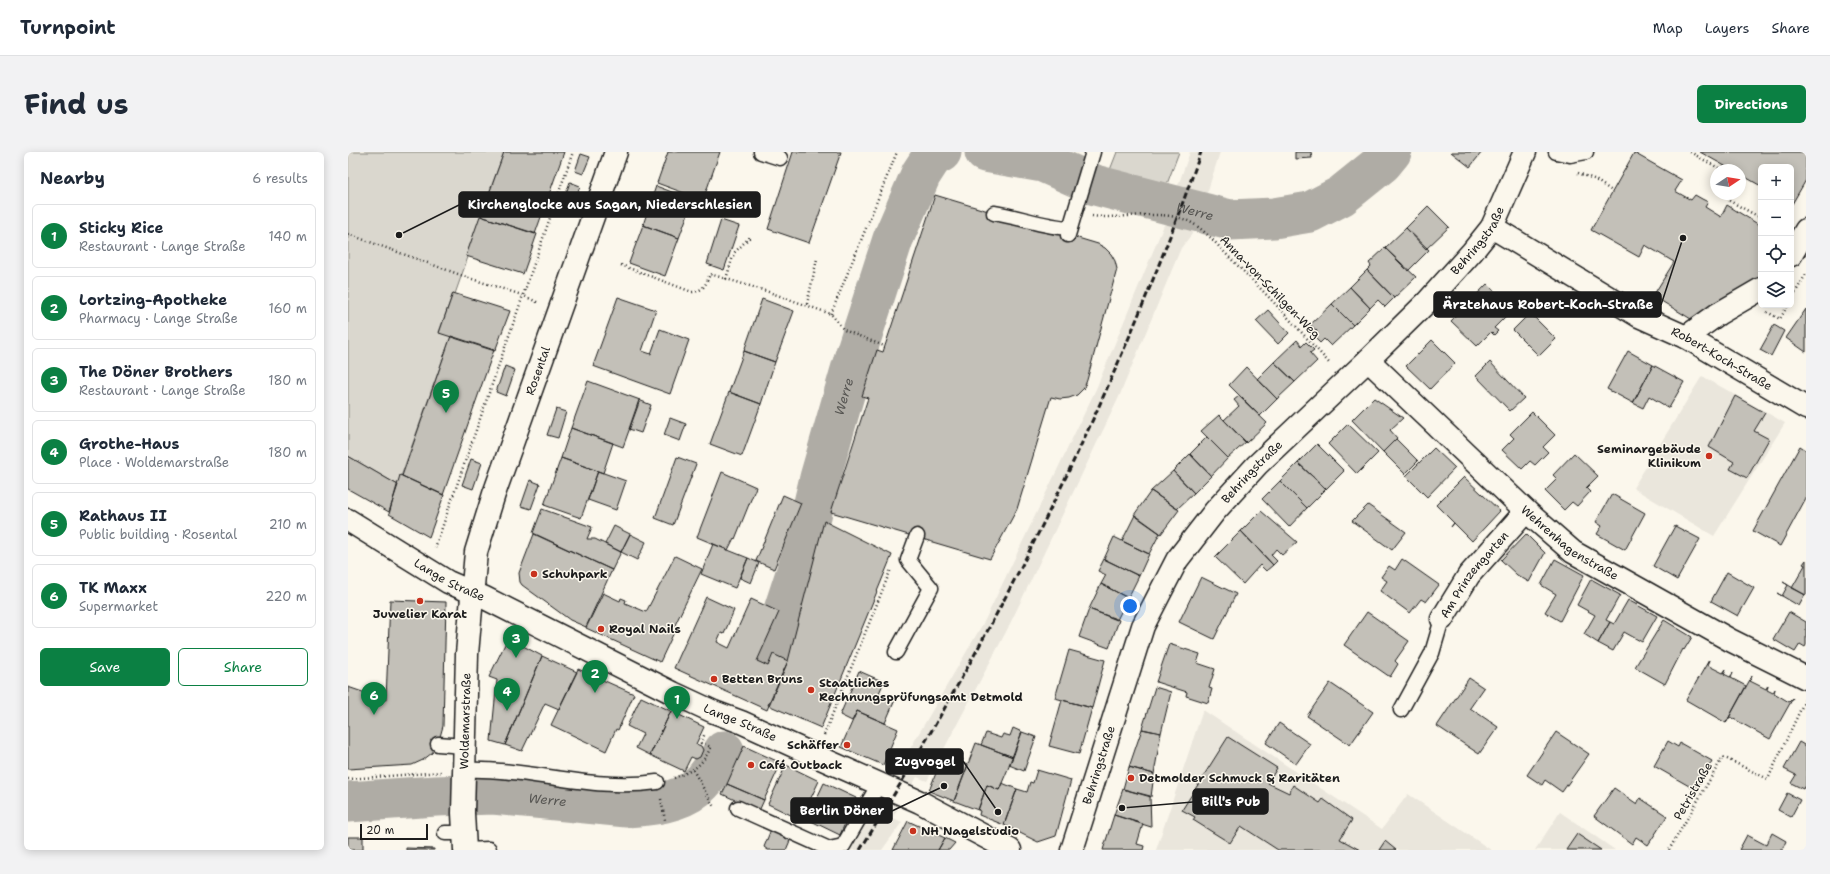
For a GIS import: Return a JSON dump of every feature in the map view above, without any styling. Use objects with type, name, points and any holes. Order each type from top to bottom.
[{"type":"street","name":"Rosental","points":[[472,592],[476,552],[494,494],[616,152]]},
{"type":"street","name":"Behringstraße","points":[[1072,850],[1144,626],[1177,560],[1215,511],[1257,465],[1346,382],[1426,302],[1472,252],[1492,227],[1525,152]]},
{"type":"street","name":"Robert-Koch-Straße","points":[[1492,227],[1639,316],[1686,337],[1806,408]]},
{"type":"street","points":[[1794,250],[1806,230]]},
{"type":"street","points":[[1686,337],[1718,314],[1758,291]]},
{"type":"street","name":"Wehrenhagenstraße","points":[[1368,360],[1526,511],[1573,552],[1730,640],[1806,678]]},
{"type":"street","name":"Am Prinzengarten","points":[[1442,619],[1469,575],[1526,511]]},
{"type":"street","name":"Lange Straße","points":[[348,520],[448,582],[472,592],[673,693],[920,802],[1010,850]]},
{"type":"street","name":"Woldemarstraße","points":[[460,836],[464,770],[467,654],[472,592]]},
{"type":"lane","points":[[761,152],[780,158]]},
{"type":"lane","points":[[1556,152],[1570,155],[1586,152]]},
{"type":"lane","points":[[994,212],[1069,232],[1092,156]]},
{"type":"lane","points":[[896,652],[931,588],[908,560],[917,536]]},
{"type":"lane","name":"Am Prinzengarten","points":[[1401,710],[1432,653],[1442,619]]},
{"type":"lane","points":[[438,744],[464,746]]},
{"type":"lane","points":[[464,770],[504,772],[613,785],[657,782]]},
{"type":"lane","points":[[738,808],[829,849],[835,849],[843,846],[879,784]]},
{"type":"lane","points":[[460,836],[489,848]]},
{"type":"path","points":[[427,569],[573,152]]},
{"type":"path","points":[[831,314],[897,152]]},
{"type":"path","points":[[1690,152],[1711,164]]},
{"type":"path","points":[[1594,179],[1612,191]]},
{"type":"path","points":[[1728,200],[1758,216]]},
{"type":"path","name":"Anna-von-Schilgen-Weg","points":[[1077,209],[1108,218],[1150,216],[1186,221],[1205,233],[1247,274],[1301,331],[1346,382]]},
{"type":"path","points":[[348,234],[522,295]]},
{"type":"path","points":[[726,279],[734,253],[751,236]]},
{"type":"path","points":[[807,304],[817,260]]},
{"type":"path","points":[[621,265],[692,292],[699,291],[704,287],[710,274],[807,304],[831,314],[844,330],[884,346]]},
{"type":"path","points":[[1794,295],[1806,274]]},
{"type":"path","points":[[816,756],[891,569],[908,560]]},
{"type":"path","name":"Petristraße","points":[[1669,850],[1723,757],[1768,779],[1806,699]]},
{"type":"path","points":[[657,782],[693,770],[704,760],[711,747],[701,743]]},
{"type":"path","points":[[348,779],[464,770]]},
{"type":"path","points":[[693,770],[714,807]]},
{"type":"path","points":[[664,811],[665,820]]},
{"type":"shaded area","points":[[348,152],[504,152],[466,256],[468,257],[455,294],[453,293],[439,332],[451,336],[398,485],[348,456]]},
{"type":"shaded area","points":[[1117,152],[1179,152],[1167,184],[1110,170]]},
{"type":"shaded area","points":[[1190,152],[1220,152],[1204,203],[1192,234],[1181,248],[1119,397],[1007,630],[927,781],[917,777],[894,815],[893,818],[902,822],[882,850],[847,850],[876,807],[985,620],[1096,389],[1164,225]]},
{"type":"shaded area","name":"Seminargebäude Klinikum","points":[[1702,376],[1785,423],[1714,536],[1633,488]]},
{"type":"shaded area","points":[[1203,710],[1382,829],[1408,794],[1491,850],[1156,850]]},
{"type":"shaded area","points":[[1560,812],[1615,850],[1535,850]]},
{"type":"building","points":[[504,152],[564,152],[535,234],[481,216]]},
{"type":"building","points":[[668,152],[720,152],[703,200],[657,183]]},
{"type":"building","points":[[793,152],[841,152],[809,243],[768,229]]},
{"type":"building","points":[[1295,152],[1311,152],[1312,158],[1295,159]]},
{"type":"building","points":[[1451,152],[1482,152],[1470,167]]},
{"type":"building","points":[[1700,152],[1806,152],[1806,180],[1794,201],[1794,164],[1758,164],[1758,184],[1746,177],[1746,164],[1721,164]]},
{"type":"building","points":[[1634,153],[1682,180],[1675,191],[1691,200],[1695,195],[1708,202],[1705,207],[1721,217],[1727,205],[1758,224],[1758,279],[1691,319],[1653,296],[1674,262],[1645,245],[1639,257],[1591,230]]},
{"type":"building","points":[[581,154],[590,157],[583,174],[575,171]]},
{"type":"building","points":[[570,182],[580,186],[571,212],[561,208]]},
{"type":"building","points":[[656,186],[693,200],[679,238],[643,225]]},
{"type":"building","points":[[935,195],[1098,244],[1111,254],[1117,269],[1084,388],[1077,395],[1069,398],[1060,399],[1051,397],[1017,509],[990,559],[831,512],[868,398],[862,396],[877,350],[883,352]]},
{"type":"building","points":[[1428,206],[1449,227],[1426,249],[1406,228]]},
{"type":"building","points":[[480,216],[537,234],[523,274],[466,256]]},
{"type":"building","points":[[721,220],[739,226],[724,270],[707,264]]},
{"type":"building","points":[[643,225],[679,238],[665,276],[629,263]]},
{"type":"building","points":[[1406,228],[1429,250],[1408,271],[1385,248]]},
{"type":"building","points":[[1385,248],[1416,277],[1394,298],[1367,270],[1371,266],[1369,263]]},
{"type":"building","points":[[1367,270],[1394,298],[1385,307],[1378,300],[1370,308],[1350,287]]},
{"type":"building","points":[[1487,284],[1513,309],[1494,328],[1498,331],[1494,335],[1491,332],[1477,346],[1451,321]]},
{"type":"building","points":[[1350,287],[1370,308],[1353,325],[1332,304]]},
{"type":"building","points":[[453,293],[510,311],[495,351],[439,333]]},
{"type":"building","points":[[618,297],[656,310],[642,351],[651,354],[660,329],[689,340],[670,394],[593,366]]},
{"type":"building","points":[[762,299],[794,311],[775,362],[744,351]]},
{"type":"building","points":[[1332,304],[1353,325],[1331,346],[1324,339],[1320,343],[1313,336],[1317,331],[1310,325]]},
{"type":"building","points":[[1806,309],[1806,352],[1786,338]]},
{"type":"building","points":[[1268,310],[1289,333],[1278,344],[1256,321]]},
{"type":"building","points":[[1530,313],[1556,339],[1539,356],[1513,330]]},
{"type":"building","points":[[1774,325],[1784,331],[1771,356],[1760,350]]},
{"type":"building","points":[[451,336],[494,350],[443,495],[402,476]]},
{"type":"building","points":[[1297,340],[1302,346],[1306,342],[1314,350],[1310,353],[1317,361],[1295,382],[1274,362]]},
{"type":"building","points":[[1432,340],[1455,363],[1430,389],[1406,366]]},
{"type":"building","points":[[744,351],[775,362],[761,404],[729,392]]},
{"type":"building","points":[[1628,351],[1653,365],[1633,403],[1607,389]]},
{"type":"building","points":[[1274,362],[1295,382],[1277,399],[1257,379]]},
{"type":"building","points":[[1490,362],[1524,398],[1510,411],[1476,376]]},
{"type":"building","points":[[1653,365],[1684,382],[1669,408],[1649,396],[1643,408],[1633,403]]},
{"type":"building","points":[[505,366],[515,370],[506,396],[496,392]]},
{"type":"building","points":[[1246,367],[1277,399],[1260,416],[1229,385]]},
{"type":"building","points":[[588,381],[640,400],[623,447],[571,428]]},
{"type":"building","points":[[729,392],[761,404],[742,456],[710,444]]},
{"type":"building","points":[[1239,396],[1267,423],[1246,443],[1224,420],[1239,406],[1234,400]]},
{"type":"building","points":[[1735,396],[1765,413],[1754,431],[1769,439],[1747,478],[1730,469],[1734,462],[1709,447]]},
{"type":"building","points":[[1374,398],[1403,418],[1390,430],[1397,438],[1383,452],[1352,420]]},
{"type":"building","points":[[639,400],[651,405],[641,433],[629,429]]},
{"type":"building","points":[[556,409],[566,412],[558,438],[547,435]]},
{"type":"building","points":[[1532,412],[1555,435],[1543,447],[1548,452],[1535,465],[1530,461],[1522,469],[1502,450],[1514,438],[1510,434]]},
{"type":"building","points":[[1219,415],[1246,442],[1228,458],[1201,431]]},
{"type":"building","points":[[670,418],[686,424],[680,441],[664,435]]},
{"type":"building","points":[[1348,424],[1378,453],[1357,474],[1328,444]]},
{"type":"building","points":[[571,428],[613,443],[603,473],[561,458]]},
{"type":"building","points":[[1207,437],[1228,458],[1211,476],[1190,454]]},
{"type":"building","points":[[1396,439],[1418,461],[1405,474],[1383,452]]},
{"type":"building","points":[[1317,444],[1344,471],[1326,489],[1298,463]]},
{"type":"building","points":[[1800,446],[1806,450],[1806,498],[1780,546],[1753,531]]},
{"type":"building","points":[[1434,448],[1455,468],[1427,497],[1406,476]]},
{"type":"building","points":[[1574,453],[1598,476],[1586,488],[1590,492],[1577,506],[1572,502],[1564,510],[1545,491],[1557,479],[1553,475]]},
{"type":"building","points":[[1190,454],[1211,476],[1194,493],[1173,471]]},
{"type":"building","points":[[348,456],[398,485],[389,512],[348,489]]},
{"type":"building","points":[[677,457],[696,464],[673,525],[655,518]]},
{"type":"building","points":[[561,458],[598,471],[581,518],[544,505]]},
{"type":"building","points":[[471,459],[482,463],[473,489],[462,485]]},
{"type":"building","points":[[1298,463],[1326,489],[1307,508],[1280,481]]},
{"type":"building","points":[[598,471],[626,481],[616,510],[588,500]]},
{"type":"building","points":[[1173,471],[1194,493],[1177,509],[1151,491]]},
{"type":"building","points":[[722,472],[756,487],[735,539],[734,538],[728,550],[697,537]]},
{"type":"building","points":[[400,475],[444,495],[429,537],[389,514]]},
{"type":"building","points":[[1464,477],[1500,511],[1472,541],[1436,505]]},
{"type":"building","points":[[530,480],[540,484],[531,509],[521,506]]},
{"type":"building","points":[[1280,481],[1307,508],[1289,527],[1262,499]]},
{"type":"building","points":[[1151,491],[1179,510],[1161,534],[1134,515]]},
{"type":"building","points":[[1612,494],[1645,513],[1625,550],[1597,534],[1602,526],[1596,522]]},
{"type":"building","points":[[783,495],[801,503],[774,569],[756,561]]},
{"type":"building","points":[[1368,505],[1406,532],[1392,550],[1352,521]]},
{"type":"building","points":[[542,509],[592,527],[587,539],[595,539],[621,552],[612,570],[533,533]]},
{"type":"building","points":[[1261,511],[1297,542],[1282,555],[1276,549],[1271,555],[1277,561],[1273,565],[1241,531]]},
{"type":"building","points":[[1135,515],[1160,533],[1149,554],[1122,541]]},
{"type":"building","points":[[824,521],[892,555],[821,728],[768,705],[788,661]]},
{"type":"building","points":[[614,526],[630,534],[621,552],[605,544]]},
{"type":"building","points":[[1675,526],[1700,539],[1677,580],[1653,566]]},
{"type":"building","points":[[1241,531],[1273,565],[1266,571],[1260,565],[1243,584],[1215,557]]},
{"type":"building","points":[[534,534],[612,570],[586,627],[570,620],[520,582],[519,573]]},
{"type":"building","points":[[630,534],[646,542],[637,560],[621,552]]},
{"type":"building","points":[[1526,534],[1545,553],[1529,582],[1517,575],[1501,560]]},
{"type":"building","points":[[1114,537],[1149,554],[1139,576],[1104,559]]},
{"type":"building","points":[[713,544],[748,558],[735,588],[701,574]]},
{"type":"building","points":[[675,556],[702,569],[674,627],[676,628],[660,662],[586,628],[603,593],[620,601],[621,598],[626,600],[625,603],[646,612]]},
{"type":"building","points":[[748,558],[759,563],[751,583],[740,578]]},
{"type":"building","points":[[1104,559],[1139,576],[1128,598],[1101,584],[1106,575],[1098,571]]},
{"type":"building","points":[[1402,559],[1439,585],[1426,602],[1421,599],[1410,613],[1380,591],[1387,581],[1381,577],[1389,566],[1395,570]]},
{"type":"building","points":[[1555,559],[1584,575],[1560,621],[1545,612],[1556,594],[1541,585]]},
{"type":"building","points":[[1806,560],[1806,595],[1792,588],[1805,565],[1803,564]]},
{"type":"building","points":[[1727,572],[1754,588],[1738,616],[1711,601]]},
{"type":"building","points":[[1201,577],[1236,594],[1214,639],[1179,622]]},
{"type":"building","points":[[1591,579],[1620,595],[1606,620],[1610,622],[1598,643],[1584,634],[1595,615],[1577,605]]},
{"type":"building","points":[[1783,582],[1805,595],[1799,606],[1782,596],[1788,585]]},
{"type":"building","points":[[1101,584],[1128,598],[1117,620],[1089,609]]},
{"type":"building","points":[[706,597],[734,610],[724,634],[721,633],[717,642],[729,648],[751,599],[779,612],[757,661],[768,666],[773,654],[788,661],[767,710],[674,668]]},
{"type":"building","points":[[390,600],[446,602],[443,726],[438,744],[432,753],[423,760],[412,765],[348,769],[348,687],[386,700]]},
{"type":"building","points":[[1628,600],[1657,616],[1642,642],[1624,632],[1613,651],[1598,643],[1610,622],[1614,624]]},
{"type":"building","points":[[1089,609],[1119,620],[1109,648],[1079,637]]},
{"type":"building","points":[[1367,612],[1409,641],[1395,661],[1398,664],[1390,677],[1344,645]]},
{"type":"building","points":[[1789,612],[1806,622],[1806,645],[1805,647],[1800,644],[1795,652],[1773,639]]},
{"type":"building","points":[[1664,620],[1692,637],[1684,650],[1683,649],[1665,684],[1635,667]]},
{"type":"building","points":[[508,638],[542,656],[505,745],[491,741],[497,680],[489,677]]},
{"type":"building","points":[[1169,644],[1200,654],[1197,663],[1215,669],[1209,688],[1212,689],[1208,703],[1186,696],[1187,692],[1156,682]]},
{"type":"building","points":[[1069,650],[1105,660],[1092,708],[1055,698]]},
{"type":"building","points":[[542,656],[577,672],[559,709],[545,703],[522,751],[505,745]]},
{"type":"building","points":[[1709,660],[1707,665],[1723,673],[1726,669],[1724,674],[1730,677],[1733,673],[1731,678],[1746,686],[1726,723],[1686,700]]},
{"type":"building","points":[[578,669],[634,694],[618,730],[616,729],[606,751],[551,725]]},
{"type":"building","points":[[859,671],[884,682],[879,693],[895,700],[885,723],[857,711],[852,721],[840,715]]},
{"type":"building","points":[[1752,676],[1750,681],[1766,689],[1768,685],[1767,690],[1773,693],[1775,689],[1774,693],[1789,702],[1793,698],[1770,739],[1730,717],[1726,723]]},
{"type":"building","points":[[1469,678],[1484,688],[1470,708],[1498,727],[1479,754],[1437,726]]},
{"type":"building","points":[[1330,683],[1373,712],[1350,745],[1307,716]]},
{"type":"building","points":[[1155,687],[1171,692],[1161,733],[1142,729]]},
{"type":"building","points":[[641,697],[671,711],[650,755],[636,748],[643,734],[627,726]]},
{"type":"building","points":[[1062,700],[1092,708],[1079,754],[1049,746]]},
{"type":"building","points":[[671,711],[704,727],[696,744],[701,746],[703,750],[700,757],[696,759],[691,757],[684,771],[650,755]]},
{"type":"building","points":[[857,711],[898,729],[883,765],[841,747]]},
{"type":"building","points":[[1279,723],[1310,744],[1296,764],[1266,743]]},
{"type":"building","points":[[1013,728],[1022,732],[1013,757],[981,745],[986,733],[1001,738],[1003,734],[1010,736]]},
{"type":"building","points":[[1142,729],[1161,733],[1154,774],[1129,767]]},
{"type":"building","points":[[1022,732],[1036,737],[1024,771],[1009,765]]},
{"type":"building","points":[[1556,732],[1589,754],[1562,792],[1545,780],[1542,785],[1527,775]]},
{"type":"building","points":[[1228,737],[1277,768],[1268,783],[1289,793],[1293,785],[1320,803],[1323,799],[1352,820],[1340,839],[1360,850],[1278,850],[1241,826],[1230,843],[1193,820],[1195,817],[1182,810]]},
{"type":"building","points":[[1668,741],[1678,747],[1680,743],[1712,761],[1696,790],[1654,766]]},
{"type":"building","points":[[1799,742],[1806,746],[1806,788],[1804,787],[1803,789],[1791,783],[1796,775],[1784,769]]},
{"type":"building","points":[[976,743],[1013,757],[999,790],[987,785],[978,810],[954,801]]},
{"type":"building","points":[[744,746],[781,763],[764,800],[727,784]]},
{"type":"building","points":[[943,755],[957,760],[959,757],[963,759],[962,763],[968,765],[954,801],[929,791]]},
{"type":"building","points":[[786,765],[819,781],[807,806],[803,805],[797,818],[768,804]]},
{"type":"building","points":[[1129,767],[1154,774],[1151,797],[1123,789]]},
{"type":"building","points":[[1037,770],[1071,780],[1056,836],[1038,842],[1004,825],[1017,789],[1027,792],[1030,782],[1033,783]]},
{"type":"building","points":[[824,783],[856,798],[840,835],[807,819]]},
{"type":"building","points":[[1002,783],[1017,789],[1004,825],[979,815],[980,811],[978,810],[987,785],[999,790]]},
{"type":"building","points":[[727,784],[764,800],[759,811],[722,794]]},
{"type":"building","points":[[1614,788],[1637,804],[1640,798],[1667,816],[1648,845],[1636,837],[1632,844],[1594,816]]},
{"type":"building","points":[[1123,789],[1150,796],[1151,827],[1114,815]]},
{"type":"building","points":[[1787,793],[1800,800],[1791,817],[1778,810]]},
{"type":"building","points":[[1114,815],[1143,824],[1137,844],[1144,846],[1143,850],[1103,850]]},
{"type":"building","points":[[908,821],[945,838],[938,850],[893,850]]},
{"type":"building","points":[[772,827],[792,836],[786,850],[768,850],[764,847]]},
{"type":"building","points":[[1772,833],[1786,841],[1782,850],[1739,850],[1747,835],[1766,845]]},
{"type":"building","points":[[1577,834],[1601,850],[1566,850]]},
{"type":"building","points":[[348,837],[363,837],[363,850],[348,850]]},
{"type":"building","points":[[945,838],[955,843],[949,850],[938,850]]},
{"type":"building","points":[[1385,841],[1396,850],[1379,850]]},
{"type":"building","points":[[406,848],[434,849],[434,850],[406,850]]},
{"type":"waterway","name":"Werre","points":[[770,653],[801,558],[820,478],[855,356],[893,239],[921,174],[932,157],[941,152]]},
{"type":"waterway","name":"Werre","points":[[985,152],[1043,162],[1095,185],[1230,220],[1274,218],[1310,212],[1341,196],[1382,163],[1391,152]]},
{"type":"waterway","name":"Werre","points":[[348,802],[493,794],[627,807],[654,804],[681,797],[696,788],[708,776],[724,751]]},
{"type":"railway","points":[[860,850],[959,683],[1050,510],[1131,333],[1201,152]]},
{"type":"place","name":"Kirchenglocke aus Sagan, Niederschlesien","points":[[399,235]]},
{"type":"place","name":"Ärztehaus Robert-Koch-Straße","points":[[1683,238]]},
{"type":"place","name":"Rathaus II","points":[[446,413]]},
{"type":"place","name":"Seminargebäude Klinikum","points":[[1709,456]]},
{"type":"place","name":"Schuhpark","points":[[534,574]]},
{"type":"place","name":"Juwelier Karat","points":[[420,601]]},
{"type":"place","name":"Royal Nails","points":[[601,629]]},
{"type":"place","name":"The Döner Brothers","points":[[516,658]]},
{"type":"place","name":"Betten Bruns","points":[[714,679]]},
{"type":"place","name":"Staatliches Rechnungsprüfungsamt Detmold","points":[[811,690]]},
{"type":"place","name":"Lortzing-Apotheke","points":[[595,693]]},
{"type":"place","name":"Grothe-Haus","points":[[507,711]]},
{"type":"place","name":"TK Maxx","points":[[374,715]]},
{"type":"place","name":"Sticky Rice","points":[[677,719]]},
{"type":"place","name":"Schäffer","points":[[847,745]]},
{"type":"place","name":"Café Outback","points":[[751,765]]},
{"type":"place","name":"Detmolder Schmuck & Raritäten","points":[[1131,778]]},
{"type":"place","name":"Berlin Döner","points":[[944,786]]},
{"type":"place","name":"Bill's Pub","points":[[1122,808]]},
{"type":"place","name":"Zugvogel","points":[[998,812]]},
{"type":"place","name":"NH Nagelstudio","points":[[913,831]]}]
